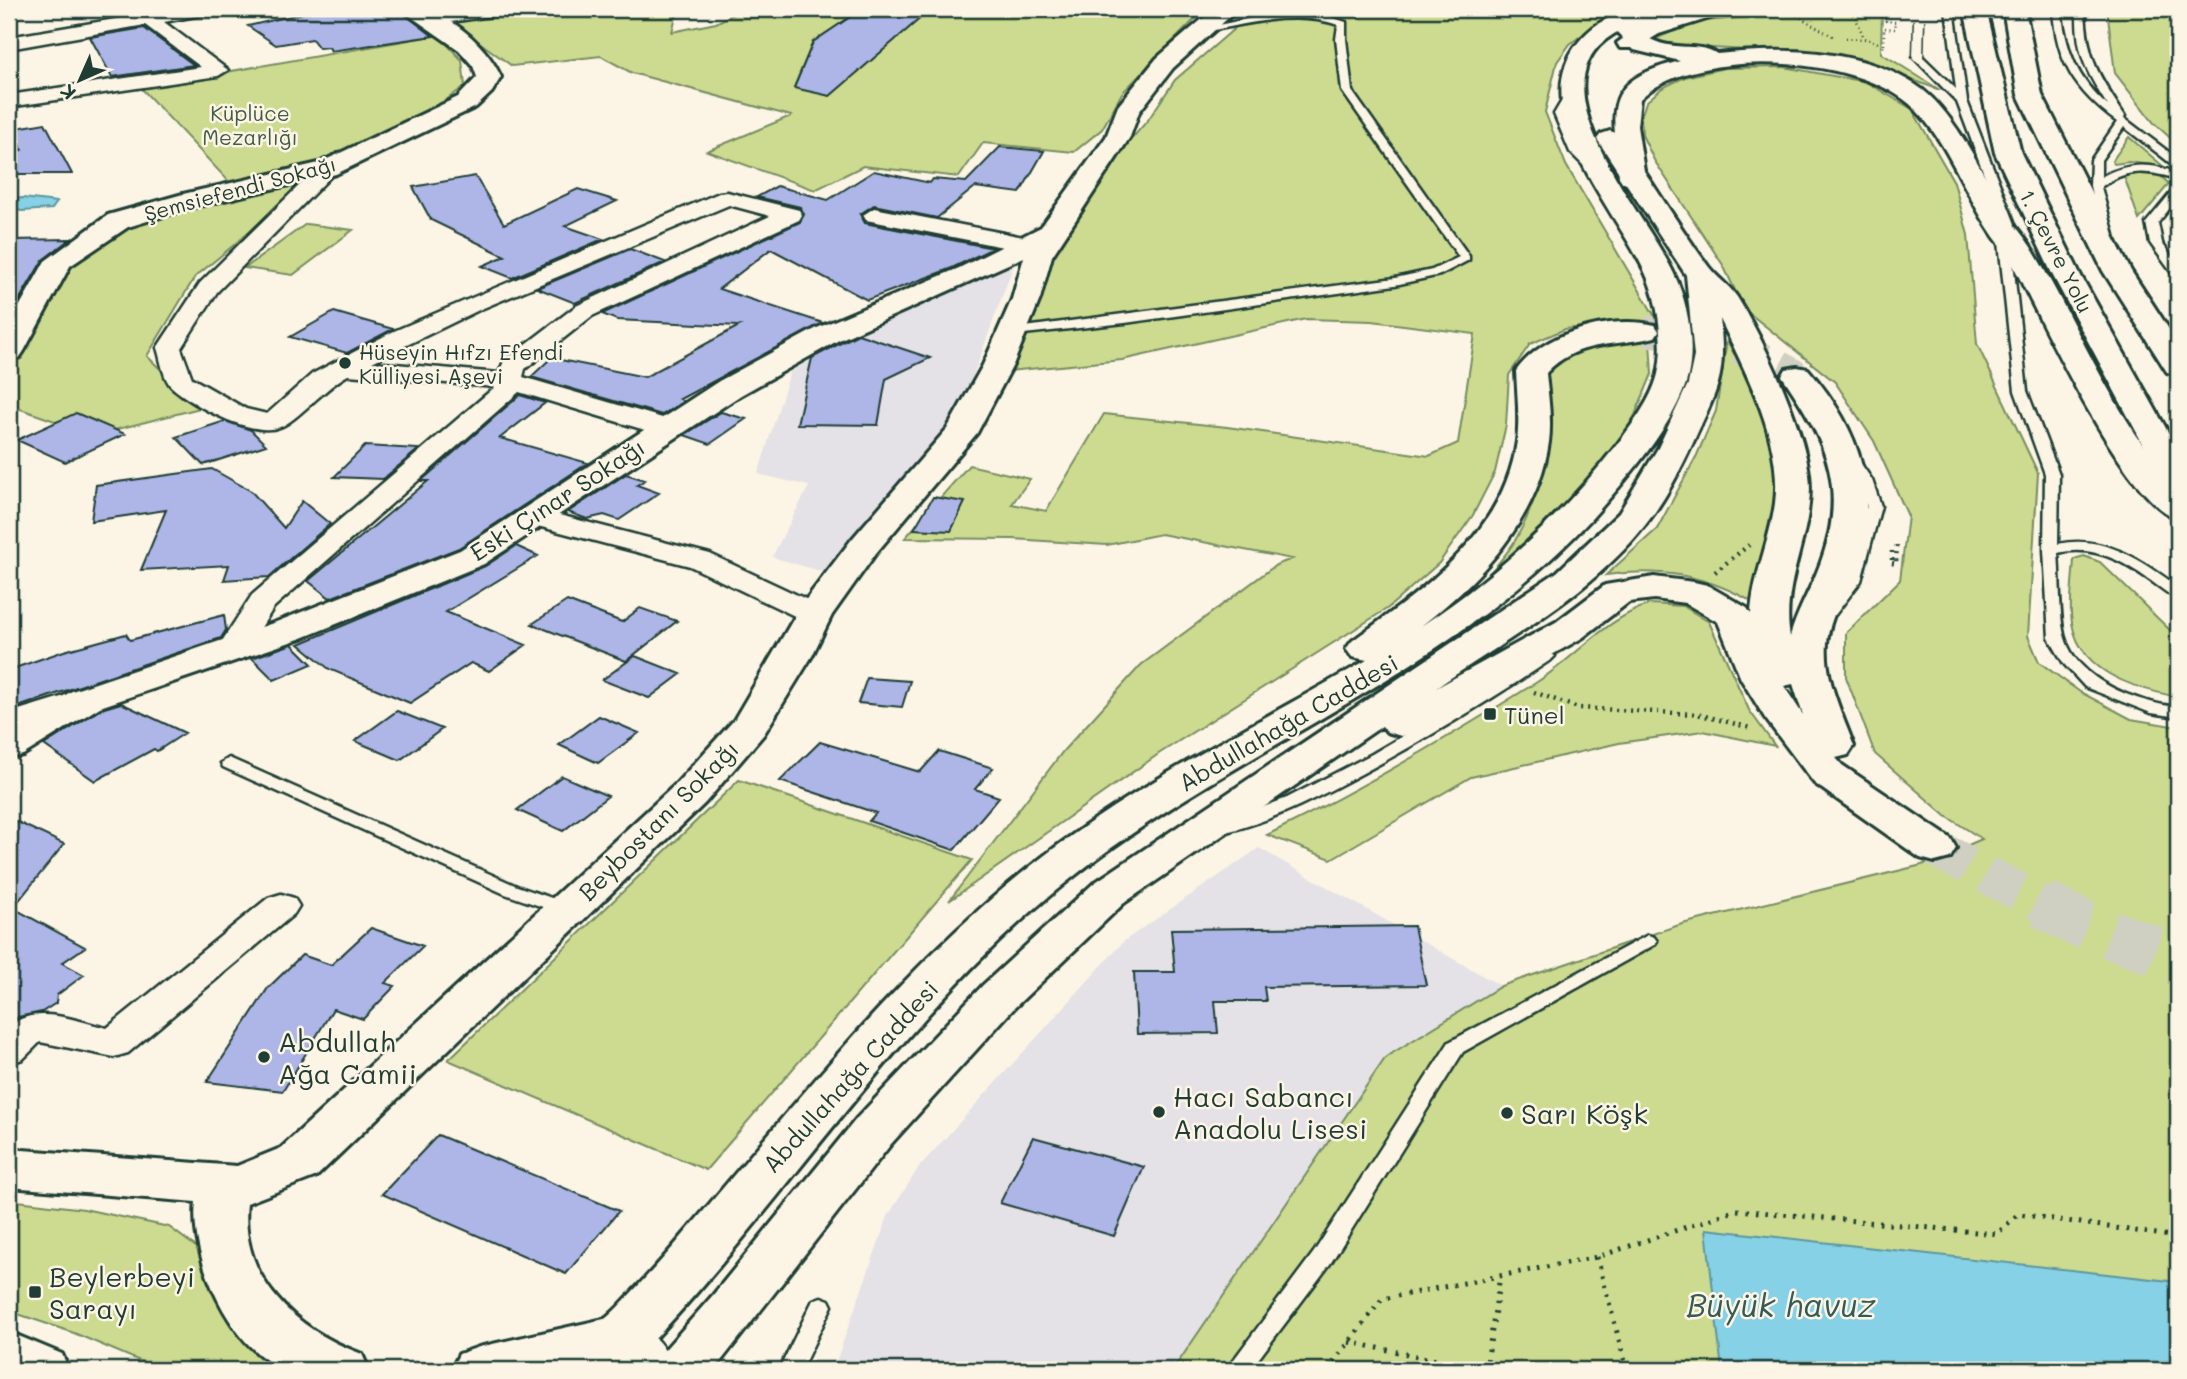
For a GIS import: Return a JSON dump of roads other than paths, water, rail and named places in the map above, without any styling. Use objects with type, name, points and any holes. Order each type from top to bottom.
[{"type":"main road","name":"Beybostanı Sokağı","points":[[9,1168],[240,1186],[299,1162],[690,794],[750,726],[793,656],[814,614],[864,547],[961,433],[998,365],[1026,299],[1038,257],[1040,239],[1118,137],[1127,111],[1165,63],[1227,9]]},
{"type":"main road","name":"Abdullahağa Caddesi","points":[[681,1370],[732,1311],[874,1131],[999,996],[1109,893],[1214,828],[1570,580],[1633,519],[1674,448],[1704,384],[1709,356],[1700,275],[1616,167],[1570,94],[1572,72],[1580,52],[1601,29],[1651,9]]},
{"type":"main road","points":[[1679,9],[1642,20],[1627,31],[1632,40],[1681,55],[1808,60],[1857,69],[1908,91],[1928,108],[2012,242],[2105,414],[2155,484],[2178,508]]},
{"type":"main road","points":[[1608,60],[1632,40],[1683,17],[1715,9]]},
{"type":"main road","name":"1. Çevre Yolu","points":[[2014,9],[2030,95],[2118,271],[2178,366]]},
{"type":"main road","name":"1. Çevre Yolu","points":[[1963,11],[2008,153],[2067,276],[2178,479]]},
{"type":"main road","name":"Şemsiefendi Sokağı","points":[[9,351],[59,261],[118,222],[183,202],[327,169],[467,102],[484,87],[489,76],[486,65],[446,30],[420,15]]},
{"type":"main road","points":[[1616,167],[1631,148],[1623,113],[1630,96],[1643,84],[1679,67],[1758,58]]},
{"type":"main road","name":"Abdullahağa Caddesi","points":[[621,1359],[845,1076],[906,1007],[1049,874],[1119,823],[1253,741],[1392,662],[1499,586],[1541,551],[1578,512],[1658,406],[1674,370],[1673,315],[1660,274],[1616,167],[1597,112],[1597,104]]},
{"type":"main road","name":"Eski Çınar Sokağı","points":[[9,746],[86,699],[289,630],[472,556],[536,517],[667,428],[828,334],[1040,239]]},
{"type":"main road","points":[[1700,275],[1722,296],[1746,343],[1783,438],[1794,475],[1789,518],[1767,615],[1776,659],[1818,743]]},
{"type":"main road","points":[[1253,741],[1313,685],[1453,584],[1502,522],[1526,469],[1532,443],[1531,371],[1541,358],[1569,340],[1644,331]]},
{"type":"main road","points":[[1797,376],[1808,388],[1842,447],[1852,485],[1851,521],[1840,559],[1808,642],[1818,743]]},
{"type":"main road","points":[[1214,828],[1569,630],[1618,593],[1654,588],[1694,593],[1734,617],[1760,679],[1895,822],[1935,848]]},
{"type":"main road","points":[[223,1185],[220,1230],[225,1257],[244,1300],[267,1326],[299,1350],[342,1370]]},
{"type":"main road","points":[[9,1355],[42,1370]]},
{"type":"main road","points":[[479,1370],[526,1362],[621,1359]]},
{"type":"street","points":[[9,43],[142,14],[206,9]]},
{"type":"street","points":[[420,15],[505,9]]},
{"type":"street","points":[[9,101],[218,70],[142,14]]},
{"type":"street","points":[[232,649],[262,601],[506,392],[513,366],[584,311],[791,215],[727,198],[473,304],[344,367],[320,379],[274,421],[261,422],[237,415],[181,382],[169,348],[208,288],[327,169]]},
{"type":"street","points":[[874,215],[1040,239]]},
{"type":"street","points":[[344,367],[509,381],[667,428]]},
{"type":"street","points":[[536,517],[700,560],[814,614]]},
{"type":"street","points":[[9,723],[86,699]]},
{"type":"street","points":[[9,1049],[30,1029],[46,1028],[114,1043],[281,906]]},
{"type":"lane","points":[[1735,9],[1756,9]]},
{"type":"lane","points":[[1920,9],[1918,57],[1962,102]]},
{"type":"lane","points":[[2057,9],[2057,38],[2070,71],[2096,102],[2178,164]]},
{"type":"lane","points":[[2081,9],[2081,36],[2091,71],[2123,121]]},
{"type":"lane","points":[[1963,11],[1962,102],[2012,242],[2021,391],[2052,474],[2052,550],[2057,638],[2069,661],[2091,684],[2157,710],[2178,712]]},
{"type":"lane","points":[[1010,333],[1132,320],[1406,279],[1454,268],[1465,258],[1347,91],[1341,39],[1343,24],[1328,17],[1301,15],[1204,29]]},
{"type":"lane","points":[[2118,271],[2095,186],[2096,160],[2123,121]]},
{"type":"lane","points":[[2095,186],[2114,170],[2130,168],[2157,170],[2178,176]]},
{"type":"lane","points":[[2178,191],[2152,223],[2157,243],[2173,260],[2178,274]]},
{"type":"lane","points":[[2052,550],[2070,544],[2108,548],[2137,564],[2178,594]]},
{"type":"lane","points":[[1214,828],[1270,815],[1390,752],[1510,681],[1557,649],[1569,630]]},
{"type":"lane","points":[[229,763],[511,890],[568,910]]},
{"type":"lane","points":[[1237,1370],[1322,1258],[1456,1048],[1648,941]]},
{"type":"lane","points":[[790,1370],[821,1306]]},
{"type":"water","points":[[9,199],[57,202],[52,209],[9,209]]},
{"type":"water","name":"Büyük havuz","points":[[1706,1229],[2178,1282],[2178,1370],[1722,1370]]},
{"type":"tunnel","points":[[1644,331],[1724,344],[1760,357],[1797,376]]},
{"type":"tunnel","points":[[1935,848],[2046,906]]},
{"type":"tunnel","points":[[2043,904],[2079,923],[2178,959]]},
{"type":"place","name":"Hüseyin Hıfzı Efendi Külliyesi Aşevi","points":[[345,363]]},
{"type":"place","name":"Tünel","points":[[1490,714]]},
{"type":"place","name":"Abdullah Ağa Camii","points":[[264,1057]]},
{"type":"place","name":"Hacı Sabancı Anadolu Lisesi","points":[[1159,1112]]},
{"type":"place","name":"Sarı Köşk","points":[[1507,1113]]},
{"type":"place","name":"Beylerbeyi Sarayı","points":[[35,1292]]},
{"type":"park label","name":"Küplüce Mezarlığı","points":[[250,124]]}]
